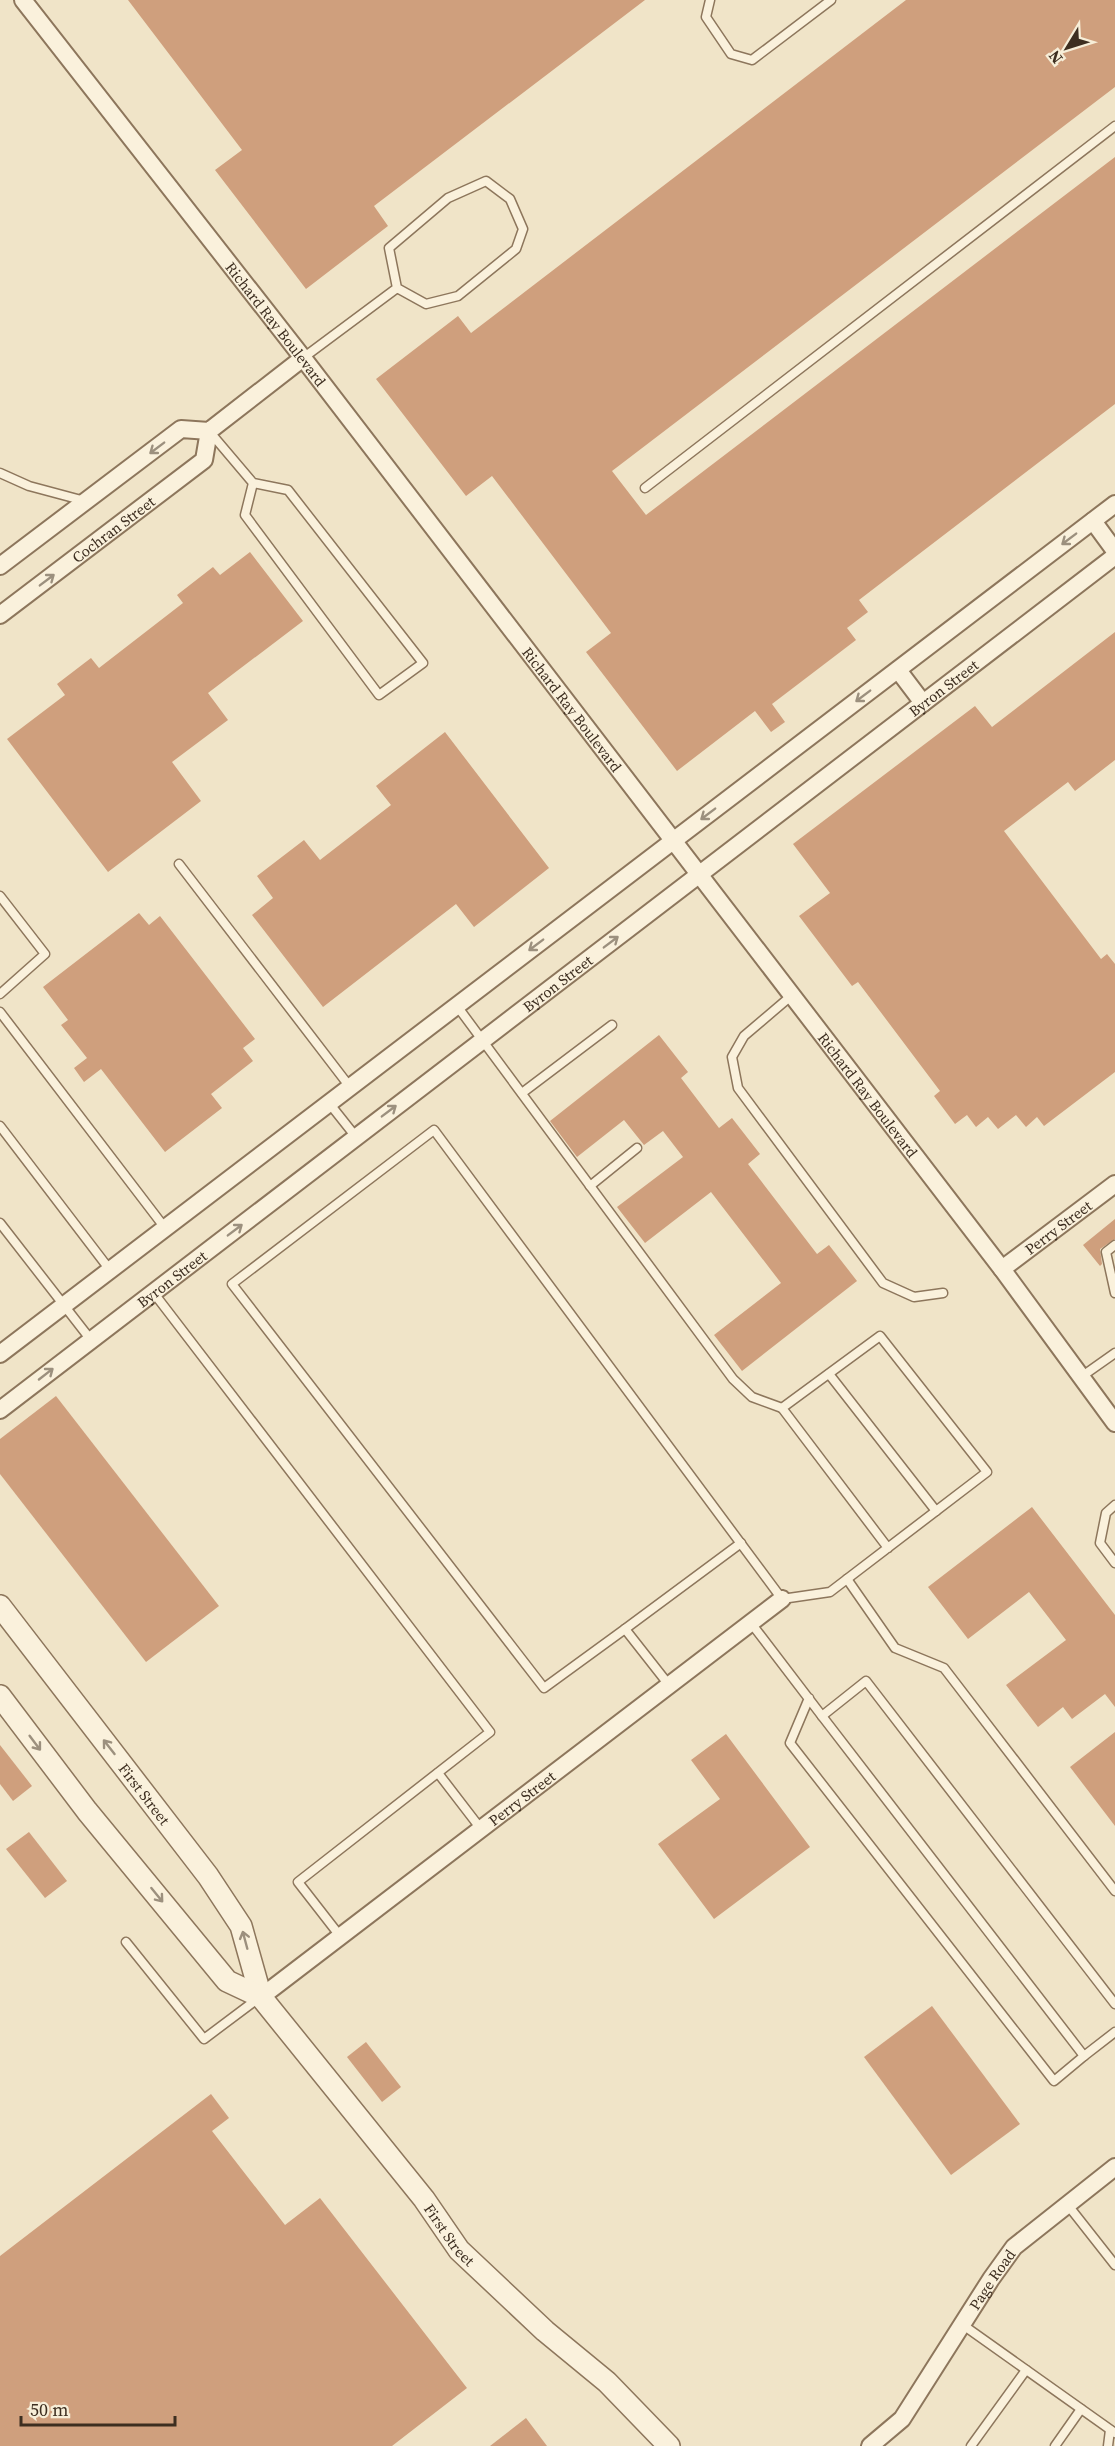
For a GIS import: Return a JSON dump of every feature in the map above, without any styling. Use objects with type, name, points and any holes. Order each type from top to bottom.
[{"type":"street","name":"Richard Ray Boulevard","points":[[23,0],[303,358],[1002,1269],[1115,1423]]},
{"type":"street","points":[[0,566],[181,429],[209,431],[303,358]]},
{"type":"street","name":"Cochran Street","points":[[0,615],[204,460],[209,431]]},
{"type":"street","points":[[0,1354],[1115,504]]},
{"type":"street","points":[[1093,521],[1115,551]]},
{"type":"street","name":"Byron Street","points":[[0,1410],[1115,556]]},
{"type":"street","points":[[898,670],[923,703]]},
{"type":"street","name":"Perry Street","points":[[1002,1269],[1115,1184]]},
{"type":"street","name":"Perry Street","points":[[261,1997],[782,1599]]},
{"type":"street","name":"First Street","points":[[0,1606],[208,1876],[241,1926],[261,1997],[423,2199],[459,2250],[545,2331],[607,2382],[660,2433],[669,2446]]},
{"type":"street","name":"First Street","points":[[0,1696],[87,1810],[227,1981],[261,1997]]},
{"type":"street","name":"Page Road","points":[[887,2446],[991,2279],[1014,2247],[1115,2167]]},
{"type":"street","name":"Page Road","points":[[870,2446],[902,2419]]},
{"type":"lane","points":[[710,0],[706,17],[731,54],[752,60],[831,0]]},
{"type":"lane","points":[[645,488],[1115,126]]},
{"type":"lane","points":[[486,181],[510,199],[523,229],[516,249],[458,296],[426,304],[397,288],[389,248],[448,198],[486,181]]},
{"type":"lane","points":[[303,358],[397,288]]},
{"type":"lane","points":[[209,431],[253,483],[288,490],[423,663],[379,695],[245,514],[253,483]]},
{"type":"lane","points":[[0,473],[29,486],[86,501]]},
{"type":"lane","points":[[179,864],[350,1087]]},
{"type":"lane","points":[[0,896],[45,954],[0,994]]},
{"type":"lane","points":[[791,996],[744,1036],[732,1057],[738,1088],[883,1283],[914,1297],[943,1293]]},
{"type":"lane","points":[[457,1006],[733,1379],[752,1397],[782,1408],[888,1548]]},
{"type":"lane","points":[[0,1012],[165,1228]]},
{"type":"lane","points":[[522,1093],[612,1025]]},
{"type":"lane","points":[[329,1103],[356,1137]]},
{"type":"lane","points":[[0,1126],[110,1270]]},
{"type":"lane","points":[[741,1543],[544,1688],[232,1284],[434,1130],[741,1543],[782,1599],[830,1592],[987,1472],[880,1336],[782,1408]]},
{"type":"lane","points":[[590,1186],[637,1148]]},
{"type":"lane","points":[[0,1223],[91,1340]]},
{"type":"lane","points":[[1115,1245],[1106,1252],[1115,1293]]},
{"type":"lane","points":[[153,1292],[490,1732],[298,1882],[340,1936]]},
{"type":"lane","points":[[1081,1377],[1115,1353]]},
{"type":"lane","points":[[829,1374],[936,1511]]},
{"type":"lane","points":[[1115,1505],[1106,1513],[1100,1543],[1115,1563]]},
{"type":"lane","points":[[847,1579],[895,1648],[944,1668],[1115,1891]]},
{"type":"lane","points":[[751,1623],[1084,2056]]},
{"type":"lane","points":[[625,1629],[669,1685]]},
{"type":"lane","points":[[822,1716],[866,1681],[1115,2004]]},
{"type":"lane","points":[[809,1698],[790,1743],[1054,2081],[1115,2032]]},
{"type":"lane","points":[[438,1773],[480,1829]]},
{"type":"lane","points":[[126,1942],[204,2039],[261,1997]]},
{"type":"lane","points":[[1067,2204],[1115,2265]]},
{"type":"lane","points":[[963,2325],[1112,2431],[1108,2446]]},
{"type":"lane","points":[[971,2446],[1026,2370]]},
{"type":"lane","points":[[1055,2446],[1081,2409]]},
{"type":"building","points":[[128,0],[645,0],[374,206],[388,226],[306,289],[215,170],[242,150]]},
{"type":"building","points":[[906,0],[1115,0],[1115,87],[612,471],[646,515],[1115,157],[1115,404],[859,600],[868,612],[847,628],[856,640],[772,704],[785,722],[771,732],[755,711],[677,771],[586,652],[611,633],[492,476],[466,496],[376,379],[458,316],[471,333]]},
{"type":"building","points":[[250,552],[303,621],[208,693],[228,720],[172,762],[201,801],[108,872],[7,739],[65,695],[57,684],[91,658],[99,668],[183,603],[177,595],[213,567],[220,575]]},
{"type":"building","points":[[1115,632],[1115,760],[1075,791],[1068,782],[1004,831],[1101,959],[1107,954],[1115,964],[1115,1072],[1044,1126],[1037,1117],[1026,1127],[1016,1115],[998,1129],[988,1117],[976,1127],[967,1115],[955,1124],[934,1096],[940,1091],[858,982],[852,986],[799,916],[830,893],[793,844],[975,706],[992,727]]},
{"type":"building","points":[[445,732],[549,868],[474,927],[456,904],[323,1007],[252,915],[273,898],[257,876],[304,840],[320,860],[391,805],[376,786]]},
{"type":"building","points":[[139,913],[149,925],[160,916],[255,1039],[243,1048],[253,1061],[211,1094],[222,1108],[165,1152],[101,1069],[84,1082],[74,1068],[87,1058],[61,1025],[68,1020],[43,987]]},
{"type":"building","points":[[659,1035],[688,1072],[681,1078],[719,1128],[732,1118],[760,1154],[748,1164],[817,1254],[829,1245],[857,1281],[742,1371],[714,1335],[781,1283],[711,1192],[645,1243],[617,1207],[683,1157],[663,1131],[644,1145],[624,1120],[577,1157],[550,1121]]},
{"type":"building","points":[[1115,1219],[1115,1239],[1100,1249],[1102,1264],[1100,1266],[1083,1245]]},
{"type":"building","points":[[56,1396],[219,1606],[146,1662],[0,1474],[0,1439]]},
{"type":"building","points":[[1032,1507],[1115,1615],[1115,1707],[1105,1694],[1072,1719],[1063,1707],[1038,1727],[1006,1685],[1066,1640],[1029,1592],[968,1639],[928,1587]]},
{"type":"building","points":[[1115,1732],[1115,1826],[1070,1767]]},
{"type":"building","points":[[726,1734],[810,1847],[714,1919],[658,1844],[720,1799],[691,1760]]},
{"type":"building","points":[[0,1745],[32,1786],[13,1801],[0,1784]]},
{"type":"building","points":[[29,1832],[67,1881],[45,1898],[6,1849]]},
{"type":"building","points":[[932,2006],[1020,2124],[951,2175],[864,2057]]},
{"type":"building","points":[[366,2042],[401,2087],[382,2102],[347,2057]]},
{"type":"building","points":[[211,2094],[229,2118],[212,2131],[285,2225],[320,2198],[467,2388],[392,2446],[0,2446],[0,2256]]},
{"type":"building","points":[[526,2418],[547,2446],[490,2446]]}]
